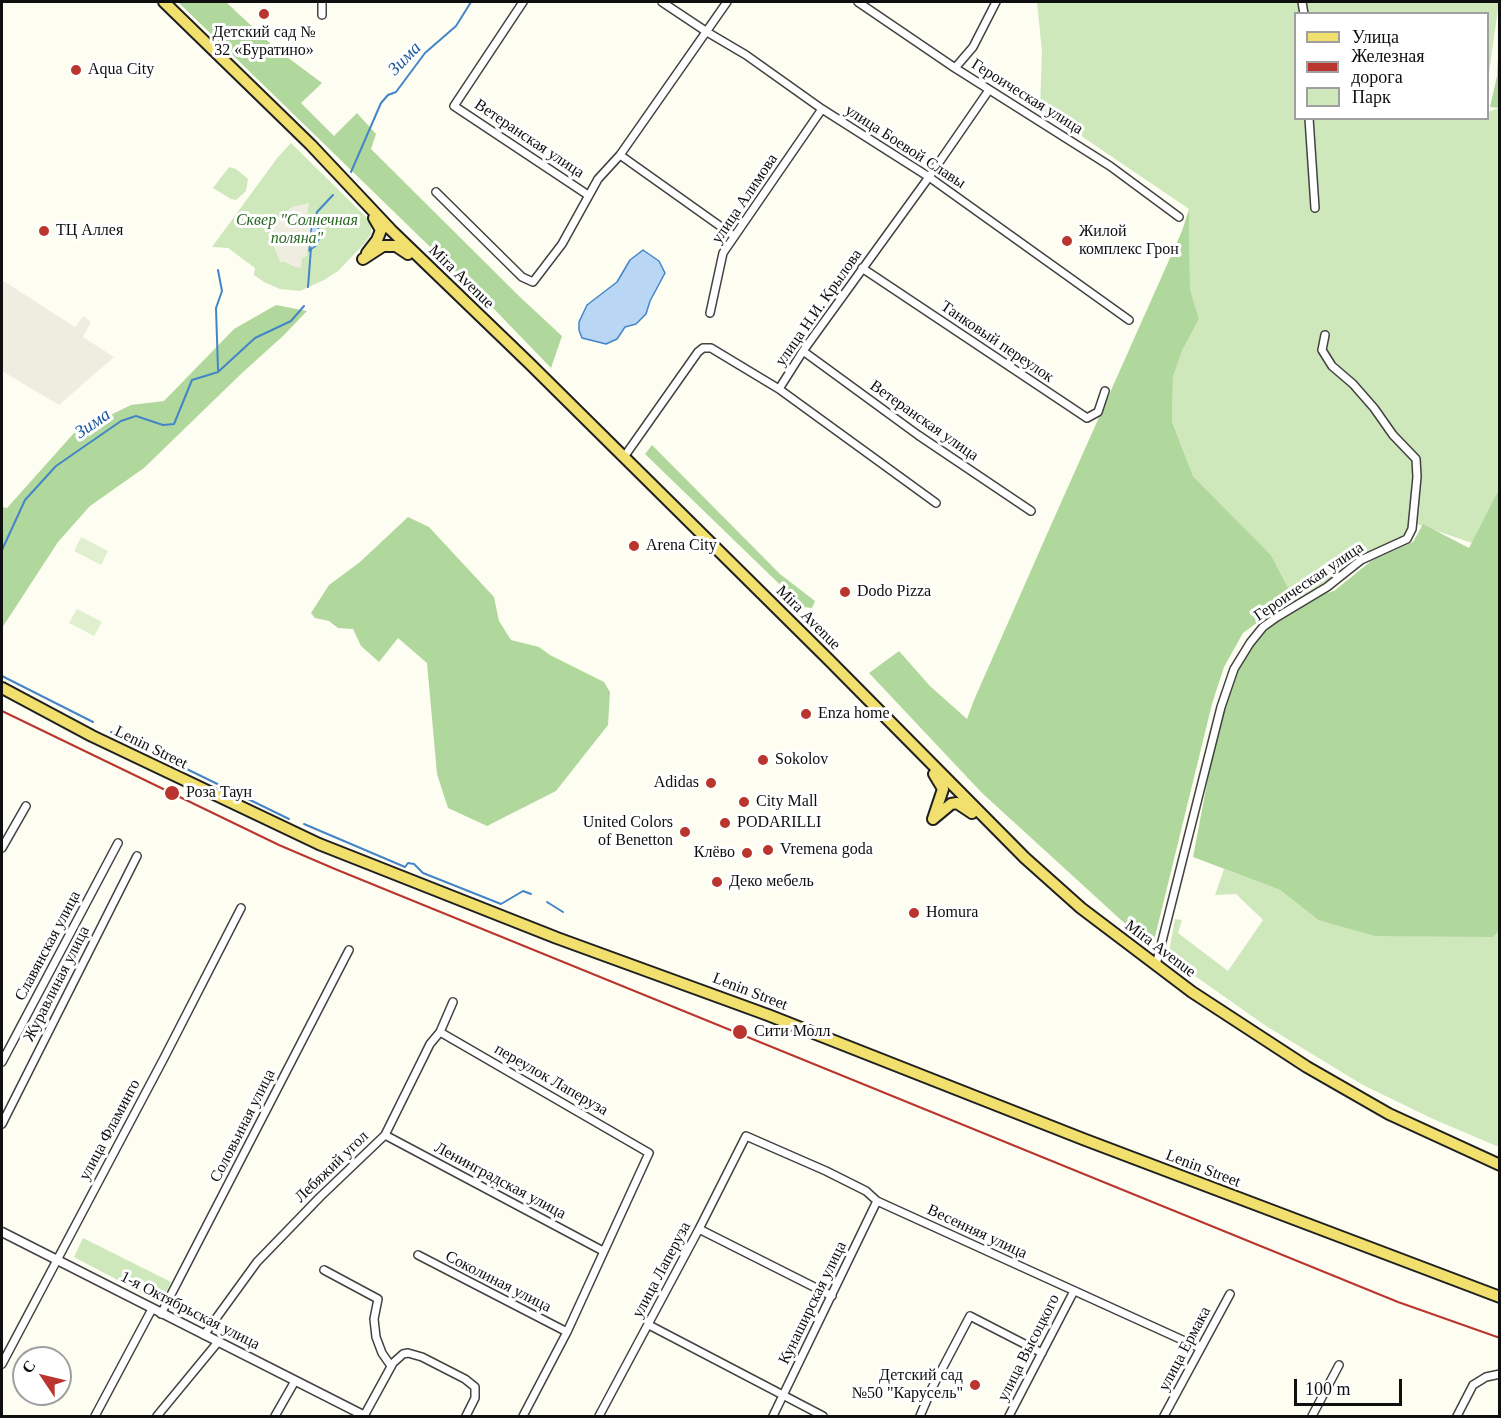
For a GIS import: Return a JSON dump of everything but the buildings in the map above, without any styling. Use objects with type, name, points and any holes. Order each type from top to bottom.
[{"type":"main road","name":"Mira Avenue","points":[[164,2],[997,830],[1080,908],[1208,1003],[1335,1083],[1417,1127],[1500,1165]]},
{"type":"main road","points":[[354,192],[361,204],[377,221],[381,230],[377,240],[363,258]]},
{"type":"main road","points":[[363,258],[391,230]]},
{"type":"main road","points":[[363,258],[383,246],[396,246],[402,248],[427,272],[440,278]]},
{"type":"main road","name":"Lenin Street","points":[[2,688],[92,736],[319,844],[548,934],[768,1015],[1083,1139],[1500,1297]]},
{"type":"main road","points":[[912,745],[925,765],[937,777],[943,789],[932,820]]},
{"type":"main road","points":[[932,820],[955,788]]},
{"type":"main road","points":[[932,820],[951,804],[957,803],[997,830]]},
{"type":"street","points":[[322,2],[322,15]]},
{"type":"street","name":"Ветеранская улица","points":[[523,2],[454,106],[588,195]]},
{"type":"street","name":"улица Боевой Славы","points":[[662,2],[929,177],[1129,321]]},
{"type":"street","points":[[436,192],[522,278],[533,282],[562,244],[598,179],[620,155],[727,2]]},
{"type":"street","name":"Героическая улица","points":[[858,2],[955,68],[1110,166],[1179,217]]},
{"type":"street","points":[[955,68],[973,47],[996,2]]},
{"type":"street","name":"улица Н.И. Крылова","points":[[624,457],[703,348],[711,348],[778,389],[989,90]]},
{"type":"street","name":"улица Алимова","points":[[710,313],[723,253],[822,109]]},
{"type":"street","points":[[1309,120],[1315,208]]},
{"type":"street","points":[[620,155],[734,236]]},
{"type":"street","name":"Танковый переулок","points":[[862,268],[1088,418],[1098,412],[1105,391]]},
{"type":"street","name":"Героическая улица","points":[[1156,965],[1221,707],[1234,669],[1263,627],[1327,587],[1361,560],[1407,539],[1412,529],[1417,477],[1416,459],[1393,435],[1353,384],[1332,366],[1322,350],[1325,334]]},
{"type":"street","name":"Ветеранская улица","points":[[803,351],[918,435],[1031,511]]},
{"type":"street","points":[[778,389],[936,503]]},
{"type":"street","points":[[2,848],[26,807]]},
{"type":"street","name":"Славянская улица","points":[[2,1062],[118,843]]},
{"type":"street","name":"Журавлиная улица","points":[[2,1124],[138,856]]},
{"type":"street","name":"улица Фламинго","points":[[2,1364],[241,908]]},
{"type":"street","name":"Соловьиная улица","points":[[161,1314],[348,950]]},
{"type":"street","name":"Лебяжий угол","points":[[204,1335],[257,1262],[385,1135],[430,1044],[440,1032],[453,1002]]},
{"type":"street","name":"переулок Лаперуза","points":[[440,1032],[649,1153],[603,1251]]},
{"type":"street","name":"Ленинградская улица","points":[[385,1135],[603,1251]]},
{"type":"street","name":"Весенняя улица","points":[[746,1136],[826,1171],[866,1191],[877,1201],[1200,1348]]},
{"type":"street","name":"улица Лаперуза","points":[[599,1416],[649,1325],[746,1136]]},
{"type":"street","name":"Кунаширская улица","points":[[772,1416],[877,1201]]},
{"type":"street","points":[[699,1229],[832,1296]]},
{"type":"street","name":"1-я Октябрьская улица","points":[[2,1232],[365,1416]]},
{"type":"street","points":[[523,1416],[567,1332],[603,1251]]},
{"type":"street","name":"Соколиная улица","points":[[418,1255],[567,1332]]},
{"type":"street","points":[[324,1270],[378,1299],[374,1319],[376,1337],[381,1353],[391,1366]]},
{"type":"street","name":"улица Высоцкого","points":[[1010,1416],[1074,1291]]},
{"type":"street","name":"улица Ермака","points":[[1164,1416],[1230,1294]]},
{"type":"street","points":[[95,1416],[152,1309]]},
{"type":"street","points":[[920,1416],[970,1316],[1042,1353]]},
{"type":"street","points":[[649,1325],[823,1416]]},
{"type":"street","points":[[157,1416],[218,1342]]},
{"type":"street","points":[[365,1416],[391,1366],[403,1354],[414,1354],[475,1387],[476,1391],[465,1416]]},
{"type":"street","points":[[1312,1416],[1339,1365]]},
{"type":"street","points":[[1457,1416],[1473,1385],[1486,1377],[1500,1374]]},
{"type":"street","points":[[274,1416],[295,1381]]},
{"type":"green space","points":[[178,2],[226,2],[275,48],[322,83],[301,103],[334,136],[357,113],[376,134],[371,149],[562,336],[551,368],[494,309]]},
{"type":"green space","points":[[1037,2],[1499,2],[1489,73],[1489,12],[1294,12],[1294,120],[1489,120],[1489,112],[1499,108],[1499,489],[1472,543],[1414,523],[1400,547],[1364,564],[1323,596],[1295,601],[1271,555],[1193,476],[1172,420],[1173,377],[1182,351],[1199,319],[1190,289],[1189,209],[1040,108],[1042,52]]},
{"type":"green space","points":[[1499,37],[1499,108],[1490,107],[1497,76]]},
{"type":"green space","name":"Сквер \"Солнечная поляна\"","points":[[291,143],[371,224],[371,234],[364,244],[338,271],[300,291],[280,289],[264,282],[254,275],[255,268],[228,248],[212,247],[278,157]]},
{"type":"green space","points":[[229,167],[236,169],[248,179],[246,191],[236,200],[213,188]]},
{"type":"green space","points":[[1189,209],[1190,289],[1199,319],[1182,351],[1173,377],[1172,421],[1193,476],[1271,555],[1295,601],[1273,611],[1243,633],[1224,667],[1212,704],[1153,945],[1121,920],[982,793],[869,673],[899,651],[930,686],[967,719],[1182,231]]},
{"type":"green space","points":[[276,305],[307,311],[144,468],[90,506],[58,542],[2,628],[2,507],[7,508],[74,433],[131,405],[164,401],[234,329]]},
{"type":"green space","points":[[652,445],[780,574],[815,601],[812,608],[803,607],[645,454]]},
{"type":"green space","points":[[1499,489],[1499,931],[1493,937],[1375,936],[1318,920],[1280,890],[1193,857],[1213,752],[1231,686],[1250,644],[1305,599],[1334,591],[1371,561],[1413,542],[1423,524],[1469,548]]},
{"type":"green space","points":[[408,517],[429,527],[494,597],[499,621],[511,640],[539,647],[550,655],[604,682],[610,692],[608,725],[556,791],[487,826],[448,808],[437,774],[427,663],[398,638],[379,662],[361,646],[353,629],[338,628],[329,621],[315,618],[311,613],[329,585],[360,562]]},
{"type":"green space","points":[[81,537],[108,551],[101,565],[74,551]]},
{"type":"green space","points":[[77,609],[102,622],[94,636],[69,623]]},
{"type":"green space","points":[[1224,869],[1280,890],[1318,920],[1493,937],[1499,931],[1499,1147],[1433,1119],[1363,1085],[1266,1026],[1168,957],[1175,919],[1182,920],[1178,933],[1228,971],[1263,920],[1236,894],[1215,895]]},
{"type":"green space","points":[[83,1238],[171,1282],[161,1303],[74,1257]]},
{"type":"shaded area","points":[[309,203],[307,216],[312,220],[307,256],[302,258],[301,268],[280,262],[273,244],[269,241],[272,238],[274,226],[272,221],[292,207]]},
{"type":"shaded area","points":[[2,280],[75,327],[83,316],[91,322],[83,337],[114,357],[59,405],[2,371]]},
{"type":"water","points":[[312,222],[318,227],[320,235],[317,245],[309,251]]},
{"type":"water","points":[[643,250],[659,261],[665,273],[650,301],[646,314],[636,324],[625,327],[617,339],[606,344],[582,338],[579,322],[587,305],[617,282],[630,260]]},
{"type":"waterway","name":"Зима","points":[[351,172],[381,103],[388,95],[396,92],[425,53],[456,26],[471,2]]},
{"type":"waterway","name":"Зима","points":[[314,224],[317,212],[333,195]]},
{"type":"waterway","name":"Зима","points":[[308,287],[311,248]]},
{"type":"waterway","points":[[218,270],[222,291],[216,308],[218,370]]},
{"type":"waterway","name":"Зима","points":[[2,550],[25,500],[56,466],[121,421],[136,416],[163,425],[174,424],[192,380],[218,372],[255,338],[291,321],[304,306]]},
{"type":"waterway","points":[[2,676],[93,722]]},
{"type":"waterway","points":[[111,732],[289,819]]},
{"type":"waterway","points":[[304,824],[405,867],[408,863],[414,864],[423,873],[501,904],[523,891],[531,894]]},
{"type":"waterway","points":[[547,902],[563,912]]},
{"type":"railway","points":[[2,711],[279,845],[335,869],[1398,1302],[1500,1338]]},
{"type":"place","name":"Детский сад № 32 «Буратино»","points":[[264,14]]},
{"type":"place","name":"Aqua City","points":[[76,70]]},
{"type":"place","name":"ТЦ Аллея","points":[[44,231]]},
{"type":"place","name":"Жилой комплекс Грон","points":[[1067,241]]},
{"type":"place","name":"Arena City","points":[[634,546]]},
{"type":"place","name":"Dodo Pizza","points":[[845,592]]},
{"type":"place","name":"Enza home","points":[[806,714]]},
{"type":"place","name":"Sokolov","points":[[763,760]]},
{"type":"place","name":"Adidas","points":[[711,783]]},
{"type":"place","name":"Роза Таун","points":[[172,793]]},
{"type":"place","name":"City Mall","points":[[744,802]]},
{"type":"place","name":"PODARILLI","points":[[725,823]]},
{"type":"place","name":"United Colors of Benetton","points":[[685,832]]},
{"type":"place","name":"Vremena goda","points":[[768,850]]},
{"type":"place","name":"Клёво","points":[[747,853]]},
{"type":"place","name":"Деко мебель","points":[[717,882]]},
{"type":"place","name":"Homura","points":[[914,913]]},
{"type":"place","name":"Сити Молл","points":[[740,1032]]},
{"type":"place","name":"Детский сад №50 \"Карусель\"","points":[[975,1385]]}]
